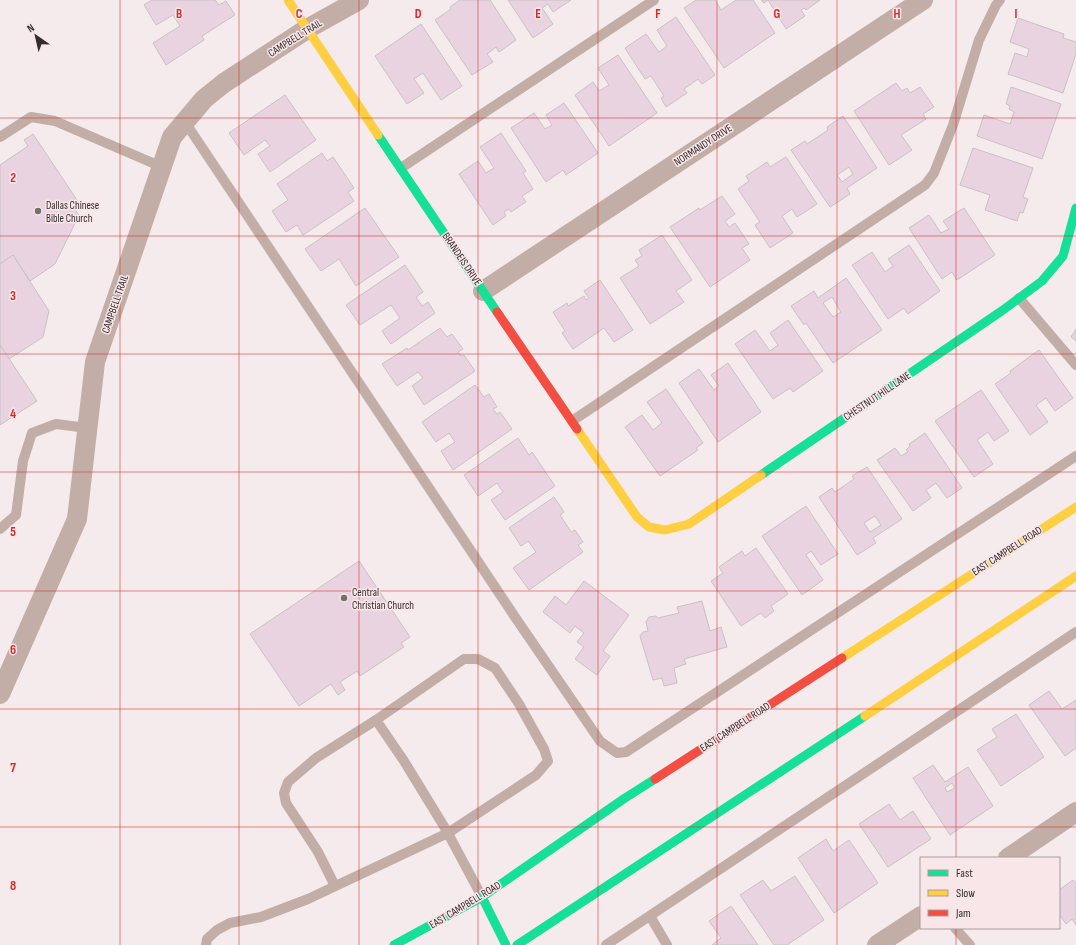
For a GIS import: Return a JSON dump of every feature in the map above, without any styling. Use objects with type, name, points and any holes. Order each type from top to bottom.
[{"type":"main road","name":"BRANDEIS DRIVE","points":[[288,0],[637,517]]},
{"type":"main road","name":"CHESTNUT HILL LANE","points":[[637,517],[649,527],[665,530],[689,524],[1003,310],[1042,281],[1063,256],[1072,236],[1076,208]]},
{"type":"main road","name":"EAST CAMPBELL ROAD","points":[[394,945],[482,897],[625,798],[1076,507]]},
{"type":"main road","points":[[517,945],[1076,576]]},
{"type":"main road","points":[[482,897],[506,945]]},
{"type":"street","name":"CAMPBELL TRAIL","points":[[0,694],[4,672],[78,519],[95,362],[172,137],[204,99],[224,83],[307,29],[359,0]]},
{"type":"street","name":"NORMANDY DRIVE","points":[[483,291],[923,0]]},
{"type":"street","points":[[1009,857],[1076,812]]},
{"type":"street","points":[[877,945],[920,917]]},
{"type":"lane","points":[[401,168],[654,0]]},
{"type":"lane","points":[[572,421],[925,185],[934,174],[953,125],[979,40],[996,5],[1000,0]]},
{"type":"lane","points":[[0,137],[31,117],[55,121],[162,166]]},
{"type":"lane","points":[[185,122],[516,620],[600,741],[617,753],[626,752],[1076,456]]},
{"type":"lane","points":[[1018,298],[1076,365]]},
{"type":"lane","points":[[0,529],[16,515],[23,461],[32,433],[56,424],[88,428]]},
{"type":"lane","points":[[606,945],[1076,632]]},
{"type":"lane","points":[[206,945],[207,939],[217,930],[230,923],[261,917],[308,899],[448,833],[536,775],[548,761],[544,749],[519,704],[495,668],[478,659],[464,659],[376,720],[316,758],[288,782],[284,793],[286,803],[318,852],[335,886]]},
{"type":"lane","points":[[376,720],[404,761],[448,833],[482,897]]},
{"type":"lane","points":[[650,916],[668,945]]},
{"type":"lane","points":[[956,929],[970,945]]},
{"type":"building","points":[[152,0],[215,0],[219,5],[226,1],[235,15],[202,36],[204,40],[166,65],[153,43],[180,26],[173,15],[156,25],[144,5]]},
{"type":"building","points":[[460,0],[490,0],[516,40],[499,52],[496,47],[487,54],[493,62],[472,75],[435,20],[451,9],[450,7]]},
{"type":"building","points":[[508,0],[571,0],[553,12],[548,4],[542,8],[553,24],[533,38]]},
{"type":"building","points":[[696,0],[715,0],[721,10],[736,0],[753,0],[775,33],[724,68],[684,8]]},
{"type":"building","points":[[761,0],[768,0],[764,3]]},
{"type":"building","points":[[768,0],[820,0],[806,10],[804,8],[801,10],[805,16],[786,29]]},
{"type":"building","points":[[676,17],[715,75],[702,84],[698,79],[684,89],[687,93],[666,107],[661,98],[664,96],[651,76],[645,79],[625,48],[646,34],[659,52],[667,46],[657,30]]},
{"type":"building","points":[[1018,18],[1064,34],[1063,38],[1076,42],[1076,54],[1063,93],[1008,74],[1015,53],[1027,57],[1029,49],[1010,42]]},
{"type":"building","points":[[421,24],[462,86],[441,100],[423,73],[414,79],[424,93],[407,104],[375,56]]},
{"type":"building","points":[[618,55],[657,113],[609,146],[575,95],[593,82],[599,91],[609,85],[598,68]]},
{"type":"building","points":[[896,83],[902,91],[907,88],[910,93],[920,87],[934,107],[923,114],[926,119],[901,135],[912,150],[889,165],[854,111]]},
{"type":"building","points":[[1011,87],[1061,104],[1042,159],[977,136],[984,115],[1010,124],[1014,112],[1009,109],[1010,106],[1006,104]]},
{"type":"building","points":[[285,95],[316,140],[270,172],[258,154],[270,146],[265,140],[244,155],[229,133]]},
{"type":"building","points":[[564,103],[598,153],[566,175],[563,170],[546,182],[511,128],[534,113],[545,129],[552,125],[546,115]]},
{"type":"building","points":[[843,116],[877,168],[847,188],[850,194],[830,207],[791,150],[805,141],[807,144],[828,130],[827,127]],"holes":[[[849,167],[853,174],[842,182],[837,175]]]},
{"type":"building","points":[[501,133],[526,171],[523,173],[533,189],[522,196],[526,202],[511,212],[509,209],[504,212],[506,216],[493,225],[459,174],[478,161],[486,173],[494,168],[480,147]]},
{"type":"building","name":"Dallas Chinese Bible Church","points":[[33,134],[79,203],[73,207],[79,215],[55,264],[30,281],[13,255],[0,264],[0,165],[28,146],[24,140]]},
{"type":"building","points":[[973,148],[1033,168],[1023,197],[1028,199],[1023,213],[1020,212],[1017,221],[985,210],[990,195],[960,185]]},
{"type":"building","points":[[322,153],[327,161],[333,157],[354,188],[348,192],[354,201],[303,235],[297,225],[286,232],[272,211],[288,200],[277,184]]},
{"type":"building","points":[[786,157],[817,204],[797,217],[792,209],[782,216],[793,233],[770,248],[755,225],[760,222],[738,189],[749,181],[746,176],[767,162],[770,167]]},
{"type":"building","points":[[722,196],[735,214],[725,221],[729,227],[735,223],[749,244],[742,248],[750,260],[710,287],[670,227],[699,208],[700,210]]},
{"type":"building","points":[[365,208],[399,257],[356,286],[339,259],[321,271],[305,249]]},
{"type":"building","points":[[964,208],[995,255],[957,280],[952,272],[942,279],[909,228],[929,215],[941,233],[949,229],[943,221]]},
{"type":"building","points":[[662,235],[692,280],[676,291],[684,302],[650,324],[620,278],[639,266],[635,260],[642,256],[639,250]]},
{"type":"building","points":[[909,245],[940,291],[908,314],[904,308],[888,319],[852,265],[872,252],[885,272],[893,266],[888,259]]},
{"type":"building","points":[[13,255],[49,311],[43,337],[9,359],[0,345],[0,264]]},
{"type":"building","points":[[405,265],[423,292],[416,297],[422,306],[428,302],[435,313],[391,344],[382,331],[400,318],[391,305],[360,325],[346,305]]},
{"type":"building","points":[[846,278],[882,330],[833,363],[806,323],[804,325],[791,306],[814,291],[818,298]],"holes":[[[832,297],[841,312],[833,317],[823,303]]]},
{"type":"building","points":[[600,280],[633,330],[614,342],[604,328],[573,349],[562,333],[565,331],[553,312],[567,303],[568,306],[584,296],[586,300],[589,298],[584,291]]},
{"type":"building","points":[[788,320],[823,371],[793,392],[790,388],[773,399],[735,344],[755,330],[770,351],[778,345],[770,333]]},
{"type":"building","points":[[440,328],[447,337],[452,334],[463,349],[458,352],[461,356],[464,355],[475,371],[424,405],[412,386],[423,378],[418,372],[397,386],[382,364],[407,348],[408,350]]},
{"type":"building","points":[[1076,329],[1076,341],[1071,337]]},
{"type":"building","points":[[0,345],[37,401],[0,425]]},
{"type":"building","points":[[1039,350],[1073,398],[1055,411],[1046,398],[1036,405],[1048,422],[1030,435],[995,384]]},
{"type":"building","points":[[728,363],[761,412],[718,442],[679,383],[699,369],[714,390],[719,386],[711,375]]},
{"type":"building","points":[[475,385],[484,397],[489,394],[497,407],[493,409],[497,414],[500,412],[512,429],[453,470],[441,451],[455,442],[449,433],[436,442],[422,422]]},
{"type":"building","points":[[666,389],[703,443],[696,448],[698,450],[660,476],[625,427],[642,415],[653,430],[662,423],[647,402]]},
{"type":"building","points":[[981,390],[1009,431],[994,441],[988,432],[977,440],[993,464],[974,477],[935,421]]},
{"type":"building","points":[[925,433],[962,488],[947,498],[936,483],[926,490],[931,498],[913,511],[877,460],[895,448],[901,456],[908,452],[906,450],[910,446],[909,444]]},
{"type":"building","points":[[518,438],[529,455],[532,452],[555,486],[505,520],[491,500],[503,492],[497,483],[478,496],[464,475]]},
{"type":"building","points":[[867,467],[902,519],[873,538],[876,543],[857,555],[819,497],[832,488],[835,492],[854,479],[852,476]],"holes":[[[875,516],[881,525],[870,532],[864,523]]]},
{"type":"building","points":[[554,497],[564,512],[560,515],[571,532],[575,530],[583,542],[578,545],[583,552],[529,590],[513,568],[536,552],[528,541],[521,546],[509,528]]},
{"type":"building","points":[[806,506],[838,554],[821,565],[811,551],[806,555],[823,580],[802,595],[762,536]]},
{"type":"building","points":[[756,548],[788,594],[771,606],[774,611],[765,618],[761,613],[741,626],[711,581],[723,573],[719,567],[742,551],[745,556]]},
{"type":"building","name":"Central Christian Church","points":[[359,561],[410,637],[401,643],[404,647],[360,676],[357,671],[340,682],[345,690],[338,695],[331,684],[299,706],[250,634]]},
{"type":"building","points":[[584,581],[629,615],[603,651],[610,656],[597,675],[575,659],[584,647],[577,642],[584,633],[575,626],[570,633],[543,612],[555,596],[566,605]]},
{"type":"building","points":[[702,601],[710,631],[721,627],[727,647],[684,659],[686,664],[674,668],[677,683],[664,686],[662,678],[653,680],[640,636],[643,632],[648,631],[646,622],[649,617],[656,616],[658,618],[679,613],[677,607]]},
{"type":"building","points":[[1049,691],[1062,709],[1076,700],[1076,748],[1065,756],[1029,705]]},
{"type":"building","points":[[1016,714],[1044,757],[1001,786],[977,750],[997,737],[992,729]]},
{"type":"building","points":[[933,765],[945,782],[968,767],[993,806],[950,835],[913,778]],"holes":[[[952,783],[955,788],[947,792],[945,788]]]},
{"type":"building","points":[[889,804],[900,820],[913,811],[931,839],[888,867],[859,824]]},
{"type":"building","points":[[826,839],[833,851],[849,840],[878,883],[834,913],[798,858]]},
{"type":"building","points":[[795,876],[824,920],[787,945],[774,945],[740,895],[763,880],[771,891]]},
{"type":"building","points":[[1073,880],[1076,883],[1076,925],[1072,919],[1066,924],[1060,915],[1060,889]]},
{"type":"building","points":[[731,906],[758,945],[712,945],[721,938],[709,921]]},
{"type":"traffic: fast","points":[[378,135],[497,312]]},
{"type":"traffic: fast","points":[[761,475],[1003,310],[1042,281],[1063,256],[1076,208]]},
{"type":"traffic: fast","points":[[517,945],[865,716]]},
{"type":"traffic: fast","points":[[394,945],[482,897],[625,798],[655,779]]},
{"type":"traffic: fast","points":[[482,897],[506,945]]},
{"type":"traffic: slow","points":[[288,0],[378,135]]},
{"type":"traffic: slow","points":[[577,429],[637,517],[649,527],[665,530],[689,524],[761,475]]},
{"type":"traffic: slow","points":[[842,658],[1076,507]]},
{"type":"traffic: slow","points":[[865,716],[1076,576]]},
{"type":"traffic: jam","points":[[497,312],[577,429]]},
{"type":"traffic: jam","points":[[655,779],[842,658]]},
{"type":"place","name":"Dallas Chinese Bible Church","points":[[38,211]]},
{"type":"place","name":"Central Christian Church","points":[[344,598]]}]
